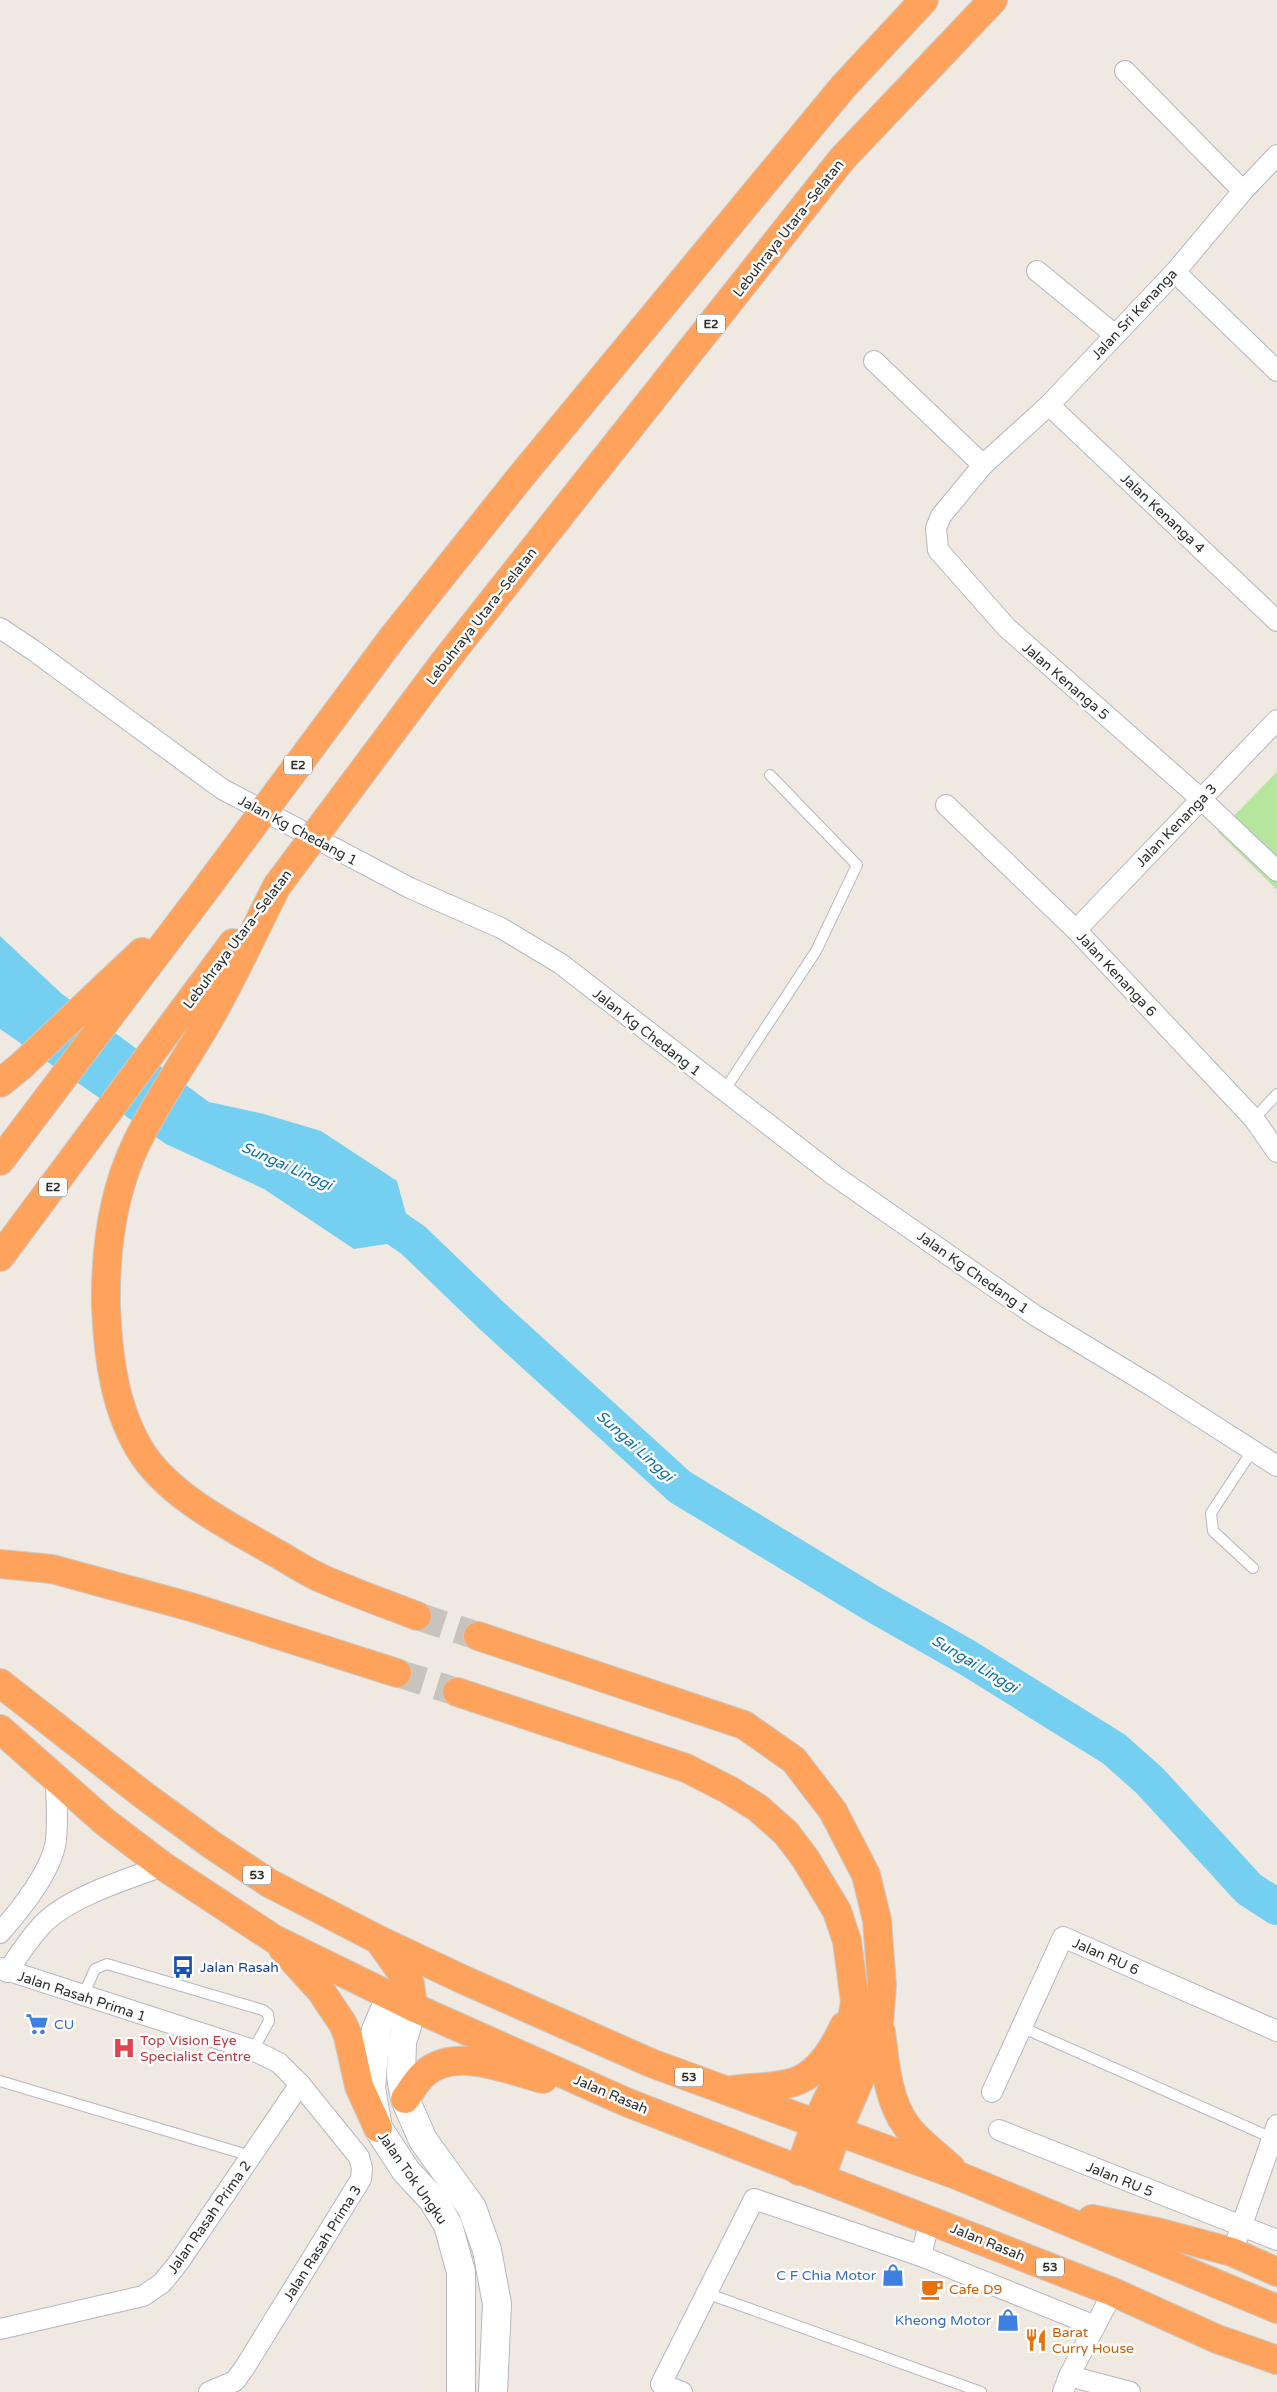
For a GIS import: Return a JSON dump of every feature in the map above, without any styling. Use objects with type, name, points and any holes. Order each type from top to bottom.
[{"type":"highway","name":"E2","points":[[0,1161],[393,637],[523,474],[837,94],[924,0]]},
{"type":"highway","name":"Lebuhraya Utara–Selatan","points":[[0,1257],[106,1118],[445,661],[842,159],[993,0]]},
{"type":"highway","points":[[277,886],[212,1013],[136,1143],[114,1210],[108,1245],[106,1283],[107,1331],[113,1372],[124,1418],[144,1456],[180,1494],[238,1531],[322,1580],[417,1616]]},
{"type":"highway","points":[[10,1076],[202,894]]},
{"type":"highway","points":[[0,1564],[52,1569],[182,1604],[397,1674]]},
{"type":"highway","points":[[478,1636],[744,1724],[794,1760],[833,1811],[866,1875],[878,1920],[882,1986],[879,2023],[871,2054],[827,2128]]},
{"type":"highway","name":"53","points":[[0,1683],[146,1797],[212,1845],[269,1883],[377,1939],[464,1980],[651,2062],[959,2176],[1277,2308]]},
{"type":"highway","points":[[457,1692],[686,1768],[729,1790],[758,1808],[786,1833],[805,1858],[837,1911],[848,1941],[855,2002],[843,2068],[827,2128],[810,2174]]},
{"type":"highway","name":"Jalan Rasah","points":[[0,1728],[105,1822],[163,1866],[274,1939],[405,1995],[626,2102],[930,2219],[1113,2292],[1217,2338],[1277,2360]]},
{"type":"highway","points":[[274,1939],[321,1991],[343,2024],[348,2036],[359,2086],[378,2128]]},
{"type":"highway","points":[[377,1939],[405,1995],[464,1980]]},
{"type":"highway","points":[[728,2090],[794,2082],[816,2068],[834,2048],[855,2002]]},
{"type":"highway","points":[[879,2023],[888,2078],[894,2101],[906,2125],[959,2176]]},
{"type":"highway","points":[[406,2099],[417,2081],[435,2067],[446,2063],[464,2062],[484,2064],[626,2102]]},
{"type":"highway","points":[[1034,2208],[1157,2232],[1232,2252],[1277,2272]]},
{"type":"main road","points":[[405,1995],[401,2076],[406,2099],[423,2140],[472,2208],[487,2250],[497,2304],[493,2392]]},
{"type":"main road","name":"Jalan Tok Ungku","points":[[405,1995],[376,2030],[372,2056],[371,2088],[378,2128],[406,2171],[433,2200],[448,2225],[461,2272],[461,2392]]},
{"type":"street","points":[[1124,71],[1243,191]]},
{"type":"street","name":"Jalan Sri Kenanga","points":[[983,465],[1049,405],[1174,272],[1243,191],[1277,155]]},
{"type":"street","points":[[1037,271],[1115,334]]},
{"type":"street","points":[[1174,272],[1277,371]]},
{"type":"street","points":[[874,361],[983,465]]},
{"type":"street","name":"Jalan Kenanga 4","points":[[1049,405],[1277,621]]},
{"type":"street","name":"Jalan Kenanga 5","points":[[983,465],[941,516],[936,528],[938,550],[1007,628],[1201,799],[1277,871]]},
{"type":"street","name":"Jalan Kg Chedang 1","points":[[0,628],[222,789],[410,888],[501,928],[561,964],[835,1176],[1036,1316],[1155,1388],[1277,1466]]},
{"type":"street","name":"Jalan Kenanga 3","points":[[1076,930],[1277,720]]},
{"type":"street","name":"Jalan Kenanga 6","points":[[946,805],[1076,930],[1254,1119],[1277,1152]]},
{"type":"street","points":[[0,1933],[22,1908],[51,1860],[57,1826],[56,1780]]},
{"type":"street","points":[[3,1970],[43,1924],[64,1908],[90,1894],[163,1866]]},
{"type":"street","name":"Jalan RU 6","points":[[992,2092],[1063,1937],[1277,2031]]},
{"type":"street","name":"Jalan Rasah Prima 1","points":[[3,1970],[253,2050],[279,2063],[300,2084]]},
{"type":"street","name":"Jalan Rasah Prima 2","points":[[0,2329],[143,2296],[162,2283],[180,2262],[300,2084]]},
{"type":"street","name":"Jalan Rasah Prima 3","points":[[209,2392],[235,2381],[245,2367],[361,2179],[362,2168],[359,2157],[300,2084]]},
{"type":"street","name":"Jalan RU 5","points":[[999,2130],[1277,2240]]},
{"type":"street","points":[[1232,2252],[1275,2132]]},
{"type":"street","points":[[682,2392],[661,2384],[754,2199],[921,2256],[1095,2326]]},
{"type":"street","points":[[921,2256],[930,2219]]},
{"type":"street","points":[[1113,2292],[1066,2384],[1130,2392]]},
{"type":"lane","points":[[724,1091],[816,951],[857,865],[770,775]]},
{"type":"lane","points":[[1254,1119],[1277,1094]]},
{"type":"lane","points":[[1252,1451],[1211,1512],[1213,1531],[1253,1568]]},
{"type":"lane","points":[[83,1996],[95,1969],[107,1964],[263,2010],[268,2014],[269,2021],[253,2050]]},
{"type":"lane","points":[[1021,2027],[1275,2132]]},
{"type":"lane","points":[[0,2082],[251,2156]]},
{"type":"lane","points":[[706,2293],[981,2392]]},
{"type":"green space","points":[[1277,772],[1277,890],[1218,832]]},
{"type":"water","points":[[0,936],[62,994],[209,1102],[264,1114],[321,1131],[397,1181],[413,1240],[354,1249],[264,1189],[166,1144],[0,1029]]},
{"type":"waterway","name":"Sungai Linggi","points":[[372,1212],[413,1240],[492,1316],[680,1487],[873,1604],[968,1658],[1114,1749],[1150,1781],[1249,1889],[1277,1907]]},
{"type":"tunnel","points":[[417,1616],[478,1636]]},
{"type":"tunnel","points":[[397,1673],[457,1692]]},
{"type":"place","name":"Jalan Rasah","points":[[183,1967]]},
{"type":"place","name":"CU","points":[[37,2024]]},
{"type":"place","name":"Top Vision Eye Specialist Centre","points":[[124,2048]]},
{"type":"place","name":"C F Chia Motor","points":[[893,2275]]},
{"type":"place","name":"Cafe D9","points":[[932,2289]]},
{"type":"place","name":"Kheong Motor","points":[[1008,2320]]},
{"type":"place","name":"Barat Curry House","points":[[1036,2340]]}]
